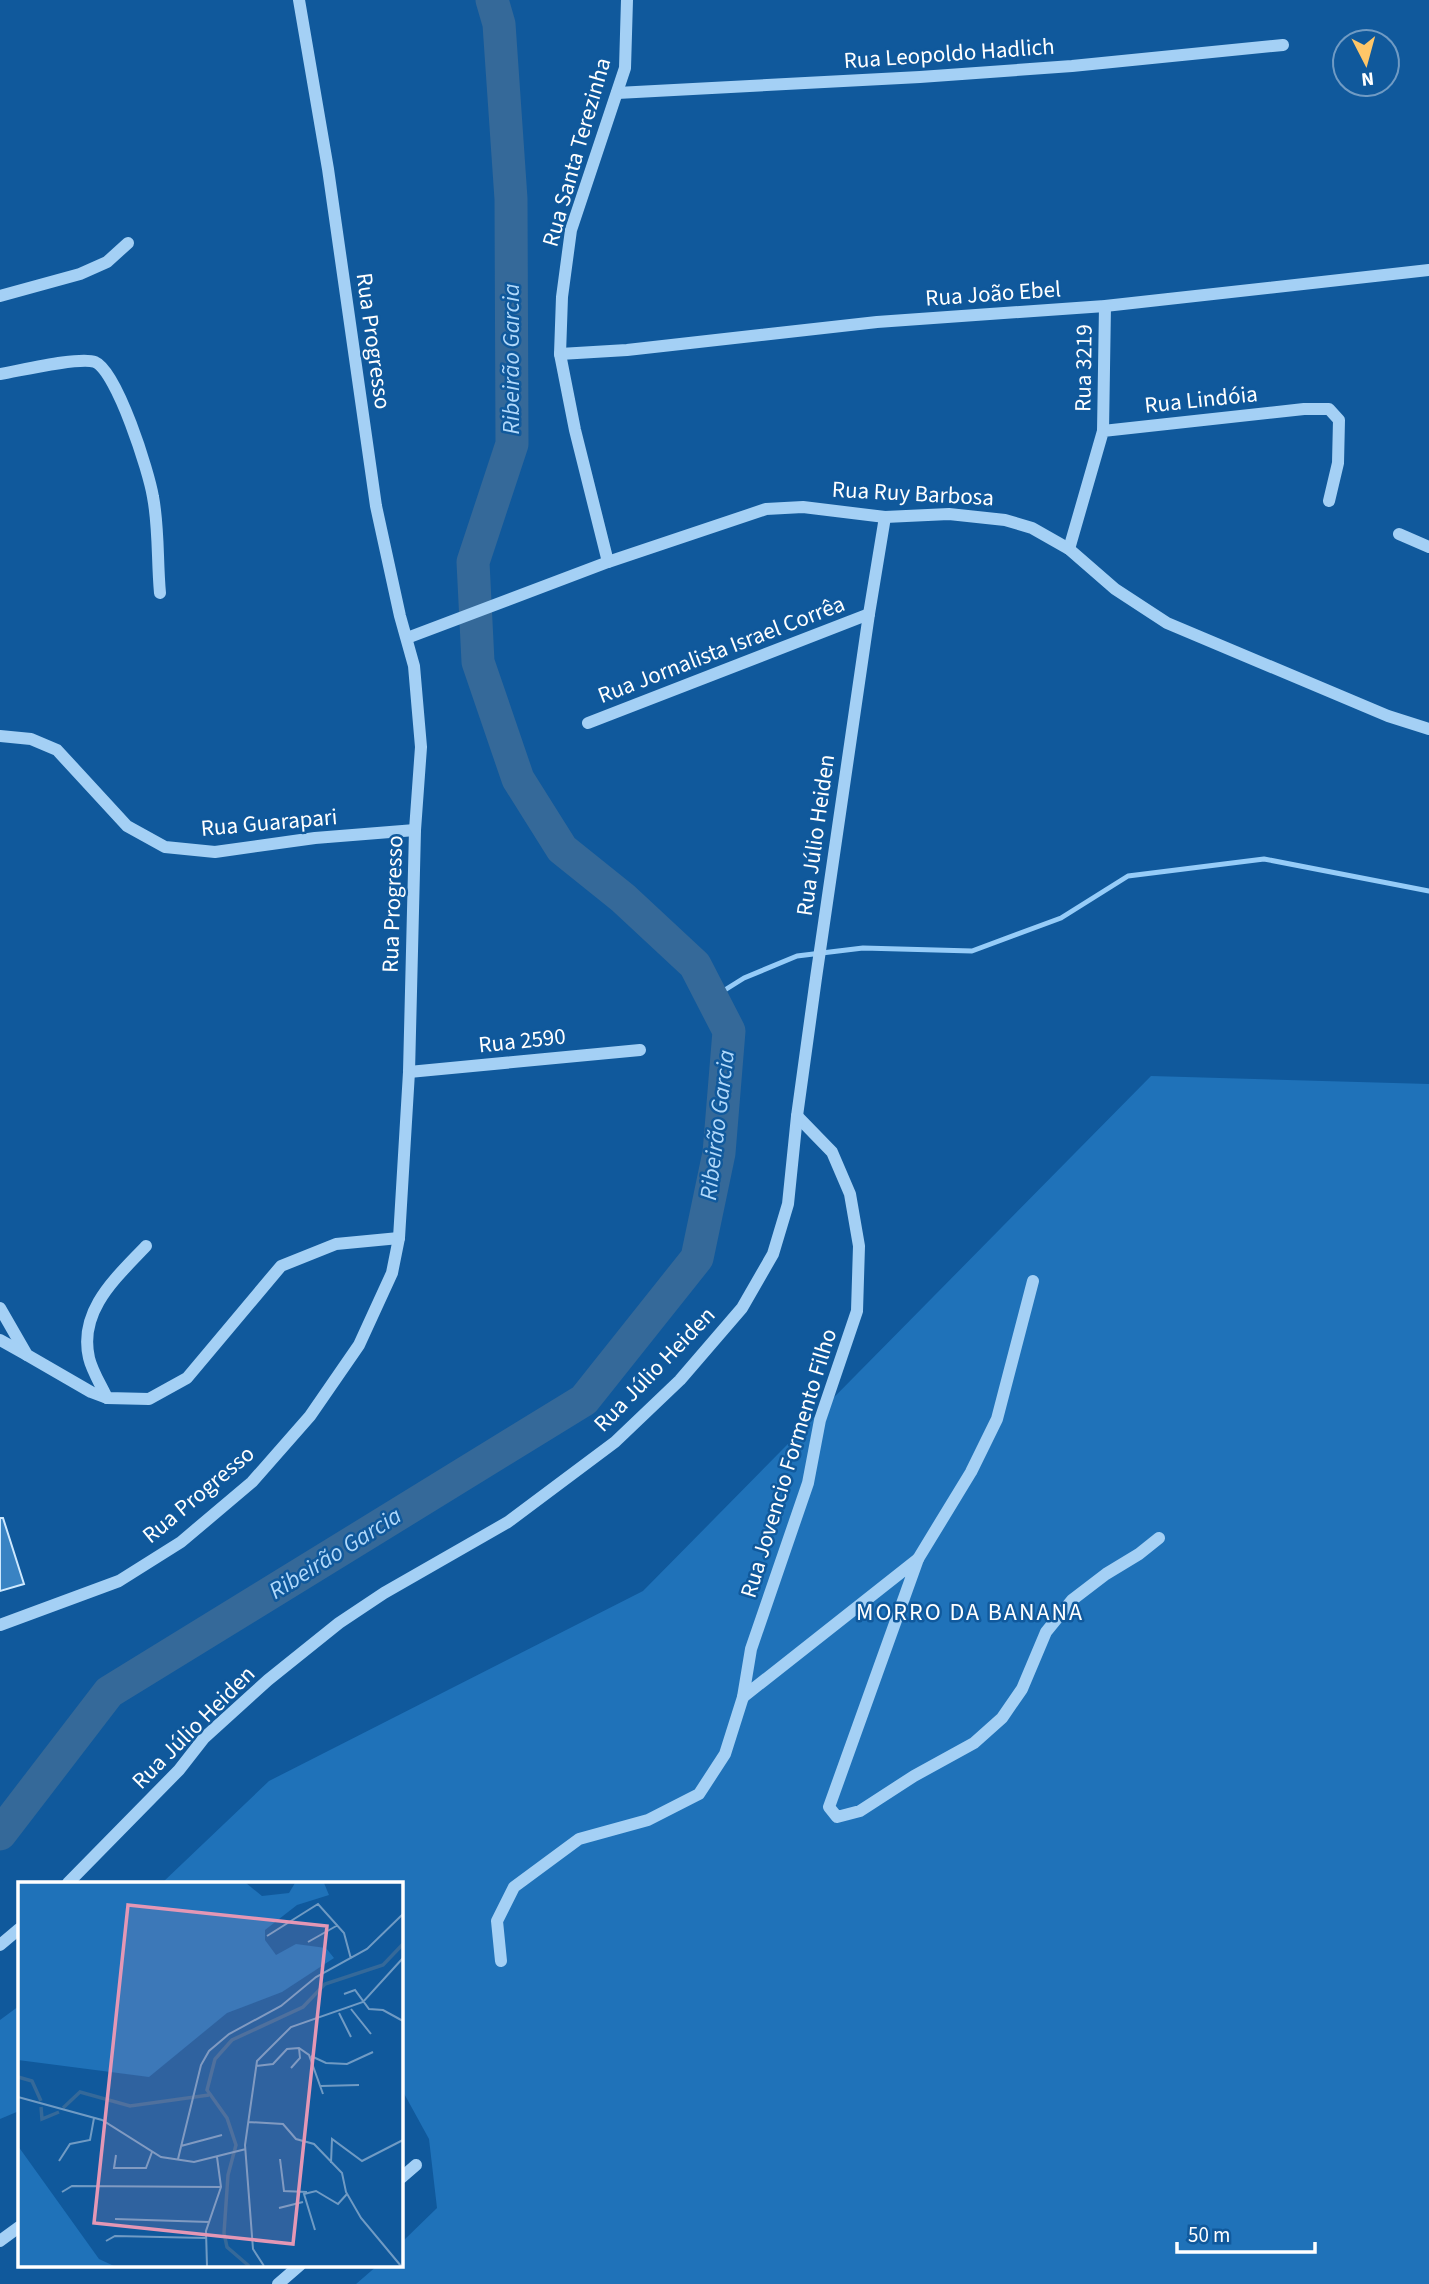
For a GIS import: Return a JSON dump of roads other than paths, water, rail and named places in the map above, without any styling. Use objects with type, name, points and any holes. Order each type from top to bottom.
[{"type":"street","name":"Rua Progresso","points":[[0,1625],[120,1581],[181,1542],[252,1482],[310,1416],[359,1345],[392,1273],[399,1238],[408,1072],[415,830],[421,747],[414,666],[376,506],[328,169],[299,0]]},
{"type":"street","name":"Rua Santa Terezinha","points":[[608,562],[575,430],[560,354],[562,297],[571,230],[625,68],[627,0]]},
{"type":"street","name":"Rua Leopoldo Hadlich","points":[[617,93],[1072,66],[1283,45]]},
{"type":"street","points":[[0,296],[79,274],[107,262],[128,243]]},
{"type":"street","name":"Rua João Ebel","points":[[560,354],[627,350],[877,322],[1105,306],[1429,270]]},
{"type":"street","name":"Rua 3219","points":[[1103,431],[1105,306]]},
{"type":"street","points":[[0,374],[77,361],[93,361],[104,368],[136,436],[153,496],[160,593]]},
{"type":"street","name":"Rua Lindóia","points":[[1103,431],[1304,409],[1329,409],[1339,420],[1338,463],[1329,501]]},
{"type":"street","points":[[1069,549],[1103,431]]},
{"type":"street","name":"Rua Ruy Barbosa","points":[[407,638],[608,562],[766,509],[803,507],[885,517],[949,514],[1005,520],[1032,528],[1069,549],[1115,589],[1167,623],[1388,716],[1429,729]]},
{"type":"street","name":"Rua Júlio Heiden","points":[[69,1882],[179,1770],[204,1738],[268,1680],[339,1623],[540,1500],[615,1442],[680,1380],[741,1308],[773,1254],[788,1204],[816,978],[885,517]]},
{"type":"street","points":[[1399,534],[1429,547]]},
{"type":"street","name":"Rua Jornalista Israel Corrêa","points":[[588,723],[869,614]]},
{"type":"street","name":"Rua Guarapari","points":[[0,736],[31,739],[57,750],[127,826],[165,847],[215,852],[315,838],[415,830]]},
{"type":"street","name":"Rua 2590","points":[[408,1072],[640,1050]]},
{"type":"street","name":"Rua Jovencio Formento Filho","points":[[501,1961],[497,1920],[514,1886],[579,1839],[648,1820],[699,1794],[725,1754],[743,1697],[751,1649],[808,1483],[820,1420],[857,1311],[859,1246],[850,1194],[832,1152],[797,1116]]},
{"type":"street","points":[[0,1340],[91,1392],[107,1398],[149,1399],[187,1378],[281,1266],[336,1244],[399,1238]]},
{"type":"street","points":[[107,1398],[89,1357],[89,1327],[102,1293],[146,1246]]},
{"type":"street","points":[[1033,1281],[997,1419],[971,1472],[918,1559],[829,1808],[837,1817],[860,1811],[914,1776],[974,1743],[1002,1718],[1022,1689],[1046,1632],[1072,1600],[1160,1538]]},
{"type":"street","points":[[0,1308],[27,1355]]},
{"type":"street","points":[[743,1697],[918,1559]]},
{"type":"street","points":[[0,1945],[18,1930]]},
{"type":"street","points":[[402,2177],[416,2165]]},
{"type":"street","points":[[0,2241],[18,2228]]},
{"type":"street","points":[[278,2284],[299,2266]]},
{"type":"waterway","name":"Ribeirão Garcia","points":[[0,1834],[109,1692],[584,1400],[697,1258],[719,1153],[729,1031],[695,965],[623,898],[562,849],[518,779],[478,662],[473,562],[512,444],[511,199],[499,24],[492,0]]},
{"type":"waterway","points":[[712,998],[744,978],[797,956],[863,948],[972,951],[1061,918],[1128,876],[1264,859],[1429,891]]},
{"type":"district","name":"MORRO DA BANANA","points":[[970,1612]]}]
